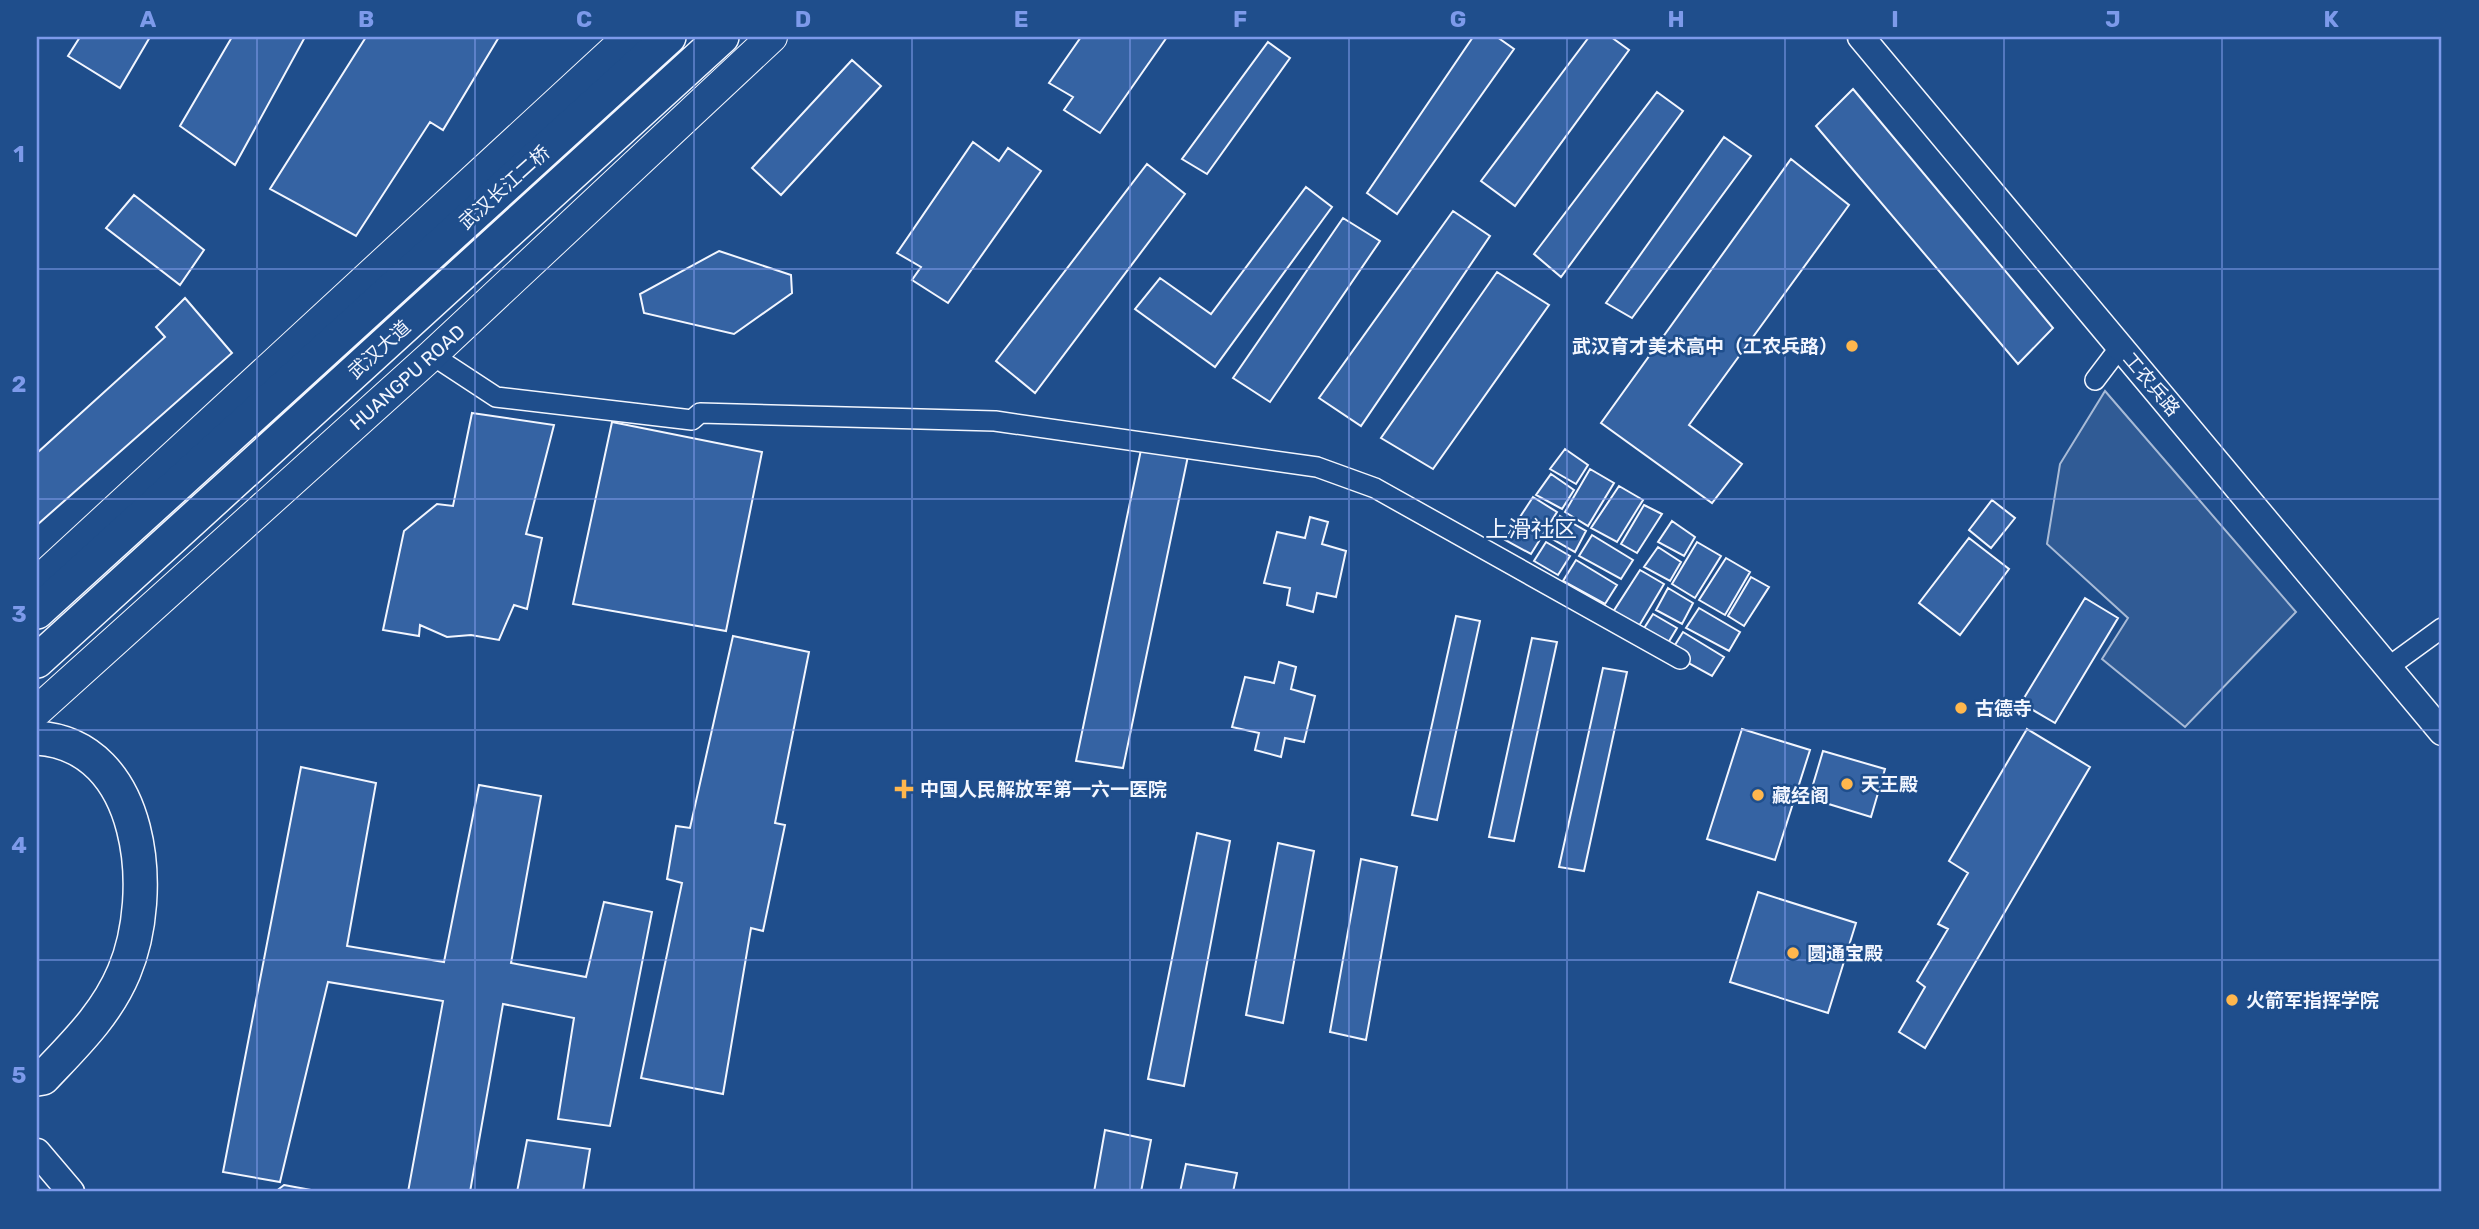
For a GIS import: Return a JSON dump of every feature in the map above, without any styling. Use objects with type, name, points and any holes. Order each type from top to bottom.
[{"type":"highway","name":"武汉长江二桥","points":[[339,337],[669,37]]},
{"type":"highway","name":"武汉大道","points":[[37,661],[722,37]]},
{"type":"highway","name":"武汉大道","points":[[37,612],[339,337]]},
{"type":"highway","points":[[37,738],[95,758],[125,800],[138,852],[141,912],[124,972],[97,1021],[43,1077],[37,1079]]},
{"type":"main road","points":[[37,582],[628,37]]},
{"type":"main road","name":"HUANGPU ROAD","points":[[37,710],[432,355],[772,37]]},
{"type":"street","name":"工农兵路","points":[[1861,37],[2442,732]]},
{"type":"street","name":"工农兵路","points":[[1877,37],[2442,712]]},
{"type":"street","points":[[2095,380],[2120,347]]},
{"type":"street","points":[[432,355],[496,397],[692,420],[700,413],[995,421],[1317,467],[1375,488],[1680,659]]},
{"type":"street","points":[[2398,660],[2442,628]]},
{"type":"street","points":[[37,1152],[71,1192]]},
{"type":"shaded area","points":[[2105,391],[2296,612],[2185,727],[2102,659],[2128,618],[2047,544],[2060,464]]},
{"type":"building","points":[[80,37],[150,37],[120,88],[68,56]]},
{"type":"building","points":[[232,37],[305,37],[235,165],[180,126]]},
{"type":"building","points":[[366,37],[499,37],[443,130],[430,122],[356,236],[270,189]]},
{"type":"building","points":[[1081,37],[1167,37],[1100,133],[1064,110],[1073,97],[1049,83]]},
{"type":"building","points":[[1473,37],[1497,37],[1514,49],[1397,214],[1367,193]]},
{"type":"building","points":[[1589,37],[1611,37],[1629,50],[1515,206],[1481,181]]},
{"type":"building","points":[[1268,42],[1290,58],[1207,174],[1182,159]]},
{"type":"building","points":[[852,60],[881,86],[781,195],[752,168]]},
{"type":"building","points":[[1853,89],[2053,328],[2018,364],[1816,126]]},
{"type":"building","points":[[1657,92],[1683,111],[1561,277],[1534,254]]},
{"type":"building","points":[[1724,137],[1751,156],[1632,318],[1606,303]]},
{"type":"building","points":[[973,142],[999,161],[1008,148],[1041,171],[948,303],[912,280],[921,267],[897,253]]},
{"type":"building","points":[[1791,159],[1849,205],[1689,425],[1742,464],[1712,503],[1601,423]]},
{"type":"building","points":[[1147,164],[1185,194],[1035,393],[996,361]]},
{"type":"building","points":[[1306,187],[1332,207],[1215,367],[1135,309],[1160,278],[1211,314]]},
{"type":"building","points":[[134,195],[204,250],[180,285],[106,228]]},
{"type":"building","points":[[1453,211],[1490,236],[1361,426],[1319,398]]},
{"type":"building","points":[[1343,218],[1380,241],[1270,402],[1233,378]]},
{"type":"building","points":[[719,251],[791,275],[792,293],[734,334],[644,313],[640,294]]},
{"type":"building","points":[[1497,272],[1549,305],[1433,469],[1381,438]]},
{"type":"building","points":[[185,298],[232,353],[37,525],[37,453],[165,337],[156,327]]},
{"type":"building","points":[[472,413],[554,425],[526,534],[542,538],[527,609],[514,605],[499,640],[471,635],[447,637],[420,625],[419,636],[383,630],[404,531],[437,504],[453,506]]},
{"type":"building","points":[[612,422],[762,452],[726,631],[573,604]]},
{"type":"building","points":[[1142,445],[1188,456],[1123,768],[1076,761]]},
{"type":"building","points":[[1565,449],[1588,465],[1576,484],[1550,469]]},
{"type":"building","points":[[1590,469],[1614,483],[1588,526],[1565,512]]},
{"type":"building","points":[[1551,474],[1574,490],[1562,509],[1536,495]]},
{"type":"building","points":[[1619,486],[1643,500],[1617,542],[1591,528]]},
{"type":"building","points":[[1533,497],[1557,512],[1531,554],[1505,540]]},
{"type":"building","points":[[1992,500],[2015,518],[1991,548],[1969,530]]},
{"type":"building","points":[[1644,505],[1662,514],[1637,553],[1621,544]]},
{"type":"building","points":[[1560,516],[1586,531],[1575,552],[1549,537]]},
{"type":"building","points":[[1310,517],[1328,522],[1322,544],[1346,551],[1336,597],[1317,593],[1313,612],[1287,605],[1290,588],[1264,583],[1277,532],[1305,538]]},
{"type":"building","points":[[1672,521],[1695,537],[1684,556],[1658,542]]},
{"type":"building","points":[[1592,535],[1633,560],[1621,579],[1579,556]]},
{"type":"building","points":[[1969,538],[2009,569],[1960,635],[1919,603]]},
{"type":"building","points":[[1546,542],[1570,556],[1558,575],[1534,561]]},
{"type":"building","points":[[1697,542],[1721,556],[1695,598],[1672,584]]},
{"type":"building","points":[[1658,547],[1681,562],[1670,581],[1644,567]]},
{"type":"building","points":[[1726,558],[1750,572],[1725,615],[1699,600]]},
{"type":"building","points":[[1576,560],[1617,585],[1605,604],[1563,581]]},
{"type":"building","points":[[1640,570],[1664,584],[1639,626],[1613,612]]},
{"type":"building","points":[[1751,577],[1769,587],[1744,626],[1728,616]]},
{"type":"building","points":[[1668,588],[1693,603],[1682,624],[1656,610]]},
{"type":"building","points":[[2085,598],[2118,618],[2055,723],[2021,703]]},
{"type":"building","points":[[1699,608],[1740,632],[1729,651],[1686,628]]},
{"type":"building","points":[[1653,614],[1677,628],[1665,648],[1641,633]]},
{"type":"building","points":[[1456,616],[1480,621],[1437,820],[1412,815]]},
{"type":"building","points":[[1683,632],[1724,657],[1712,676],[1670,653]]},
{"type":"building","points":[[733,636],[809,652],[775,823],[785,825],[763,931],[751,928],[723,1094],[641,1078],[682,883],[667,879],[676,826],[690,828]]},
{"type":"building","points":[[1532,638],[1557,642],[1514,841],[1489,837]]},
{"type":"building","points":[[1279,662],[1296,667],[1291,689],[1315,696],[1304,742],[1285,738],[1281,757],[1255,750],[1259,733],[1232,727],[1245,677],[1274,683]]},
{"type":"building","points":[[1603,668],[1627,672],[1584,871],[1559,867]]},
{"type":"building","name":"藏经阁","points":[[1742,729],[1810,750],[1775,860],[1707,839]]},
{"type":"building","points":[[2027,729],[2090,767],[1925,1048],[1899,1032],[1925,987],[1917,981],[1948,929],[1938,924],[1968,873],[1949,861]]},
{"type":"building","name":"天王殿","points":[[1823,751],[1885,769],[1871,817],[1809,798]]},
{"type":"building","points":[[301,767],[376,783],[347,946],[444,962],[479,785],[541,796],[511,963],[586,977],[604,902],[652,912],[610,1126],[558,1119],[574,1018],[503,1004],[470,1192],[408,1192],[443,1001],[328,982],[280,1182],[223,1172]]},
{"type":"building","points":[[1197,833],[1230,841],[1184,1086],[1148,1079]]},
{"type":"building","points":[[1278,843],[1314,851],[1283,1023],[1246,1015]]},
{"type":"building","points":[[1361,859],[1397,867],[1366,1040],[1330,1032]]},
{"type":"building","name":"圆通宝殿","points":[[1758,892],[1856,923],[1828,1013],[1730,982]]},
{"type":"building","points":[[1105,1130],[1151,1140],[1141,1192],[1094,1192]]},
{"type":"building","points":[[527,1140],[590,1149],[583,1192],[517,1192]]},
{"type":"building","points":[[1186,1164],[1237,1173],[1233,1192],[1180,1192]]},
{"type":"building","points":[[284,1185],[322,1192],[275,1192]]},
{"type":"place","name":"武汉育才美术高中（工农兵路）","points":[[1852,346]]},
{"type":"place","name":"古德寺","points":[[1961,708]]},
{"type":"place","name":"天王殿","points":[[1847,784]]},
{"type":"place","name":"中国人民解放军第一六一医院","points":[[904,789]]},
{"type":"place","name":"藏经阁","points":[[1758,795]]},
{"type":"place","name":"圆通宝殿","points":[[1793,953]]},
{"type":"place","name":"火箭军指挥学院","points":[[2232,1000]]},
{"type":"district","name":"上滑社区","points":[[1531,529]]}]
